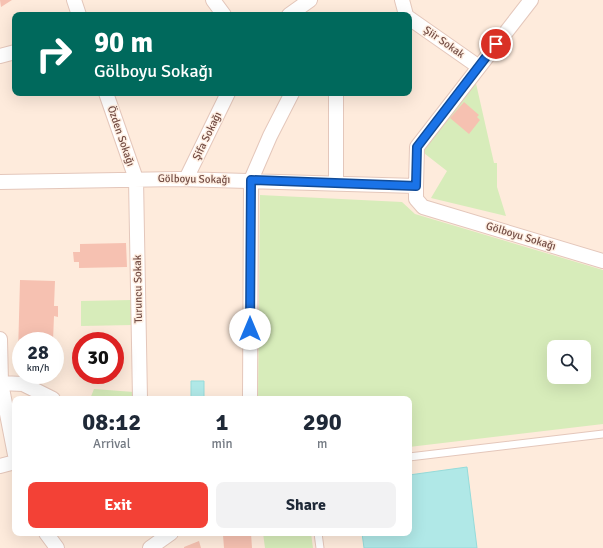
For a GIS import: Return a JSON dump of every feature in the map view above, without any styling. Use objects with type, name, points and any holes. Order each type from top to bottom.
[{"type":"street","points":[[74,0],[78,12]]},
{"type":"street","points":[[214,0],[222,12]]},
{"type":"street","points":[[293,12],[310,0]]},
{"type":"street","points":[[402,0],[405,12]]},
{"type":"street","points":[[416,186],[417,147],[531,0]]},
{"type":"street","name":"Şiir Sokak","points":[[412,20],[479,67]]},
{"type":"street","points":[[0,56],[12,53]]},
{"type":"street","name":"Özden Sokağı","points":[[107,96],[136,179]]},
{"type":"street","name":"Şifa Sokağı","points":[[186,179],[227,96]]},
{"type":"street","points":[[250,396],[251,180],[270,136],[290,96]]},
{"type":"street","points":[[336,96],[336,182]]},
{"type":"street","name":"Turuncu Sokak","points":[[136,179],[140,396]]},
{"type":"street","name":"Gölboyu Sokağı","points":[[0,182],[186,179],[336,182],[416,186],[416,199],[423,206],[603,260]]},
{"type":"street","points":[[0,339],[0,383],[12,441]]},
{"type":"street","points":[[0,383],[23,384],[47,396]]},
{"type":"street","points":[[0,466],[12,463]]},
{"type":"street","points":[[48,536],[57,548]]},
{"type":"street","points":[[150,548],[167,536]]},
{"type":"lane","points":[[412,457],[603,434]]},
{"type":"lane","points":[[318,536],[320,548]]},
{"type":"green space","points":[[475,79],[494,163],[497,163],[497,187],[506,216],[431,198],[447,171],[420,150]]},
{"type":"green space","points":[[260,195],[402,202],[415,214],[603,270],[603,424],[412,447],[412,396],[258,396]]},
{"type":"green space","points":[[132,300],[133,325],[81,326],[81,301]]},
{"type":"green space","points":[[94,389],[134,392],[134,396],[91,396]]},
{"type":"green space","points":[[263,536],[311,536],[313,548],[265,548]]},
{"type":"water","points":[[191,381],[204,381],[204,396],[191,396]]},
{"type":"water","points":[[467,467],[477,548],[364,548],[362,536],[412,536],[412,475]]},
{"type":"building","points":[[0,0],[12,0],[1,7]]},
{"type":"building","points":[[464,102],[479,115],[477,117],[480,120],[469,134],[450,118]]},
{"type":"building","points":[[126,243],[127,267],[79,268],[79,262],[74,262],[73,252],[80,252],[80,244]]},
{"type":"building","points":[[20,280],[55,281],[54,306],[58,306],[58,317],[54,316],[53,332],[19,332]]},
{"type":"building","points":[[223,536],[251,536],[252,548],[224,548]]},
{"type":"building","points":[[199,541],[201,548],[184,548],[184,547]]},
{"type":"route","points":[[250,329],[251,180],[416,186],[417,147],[496,44]]}]
